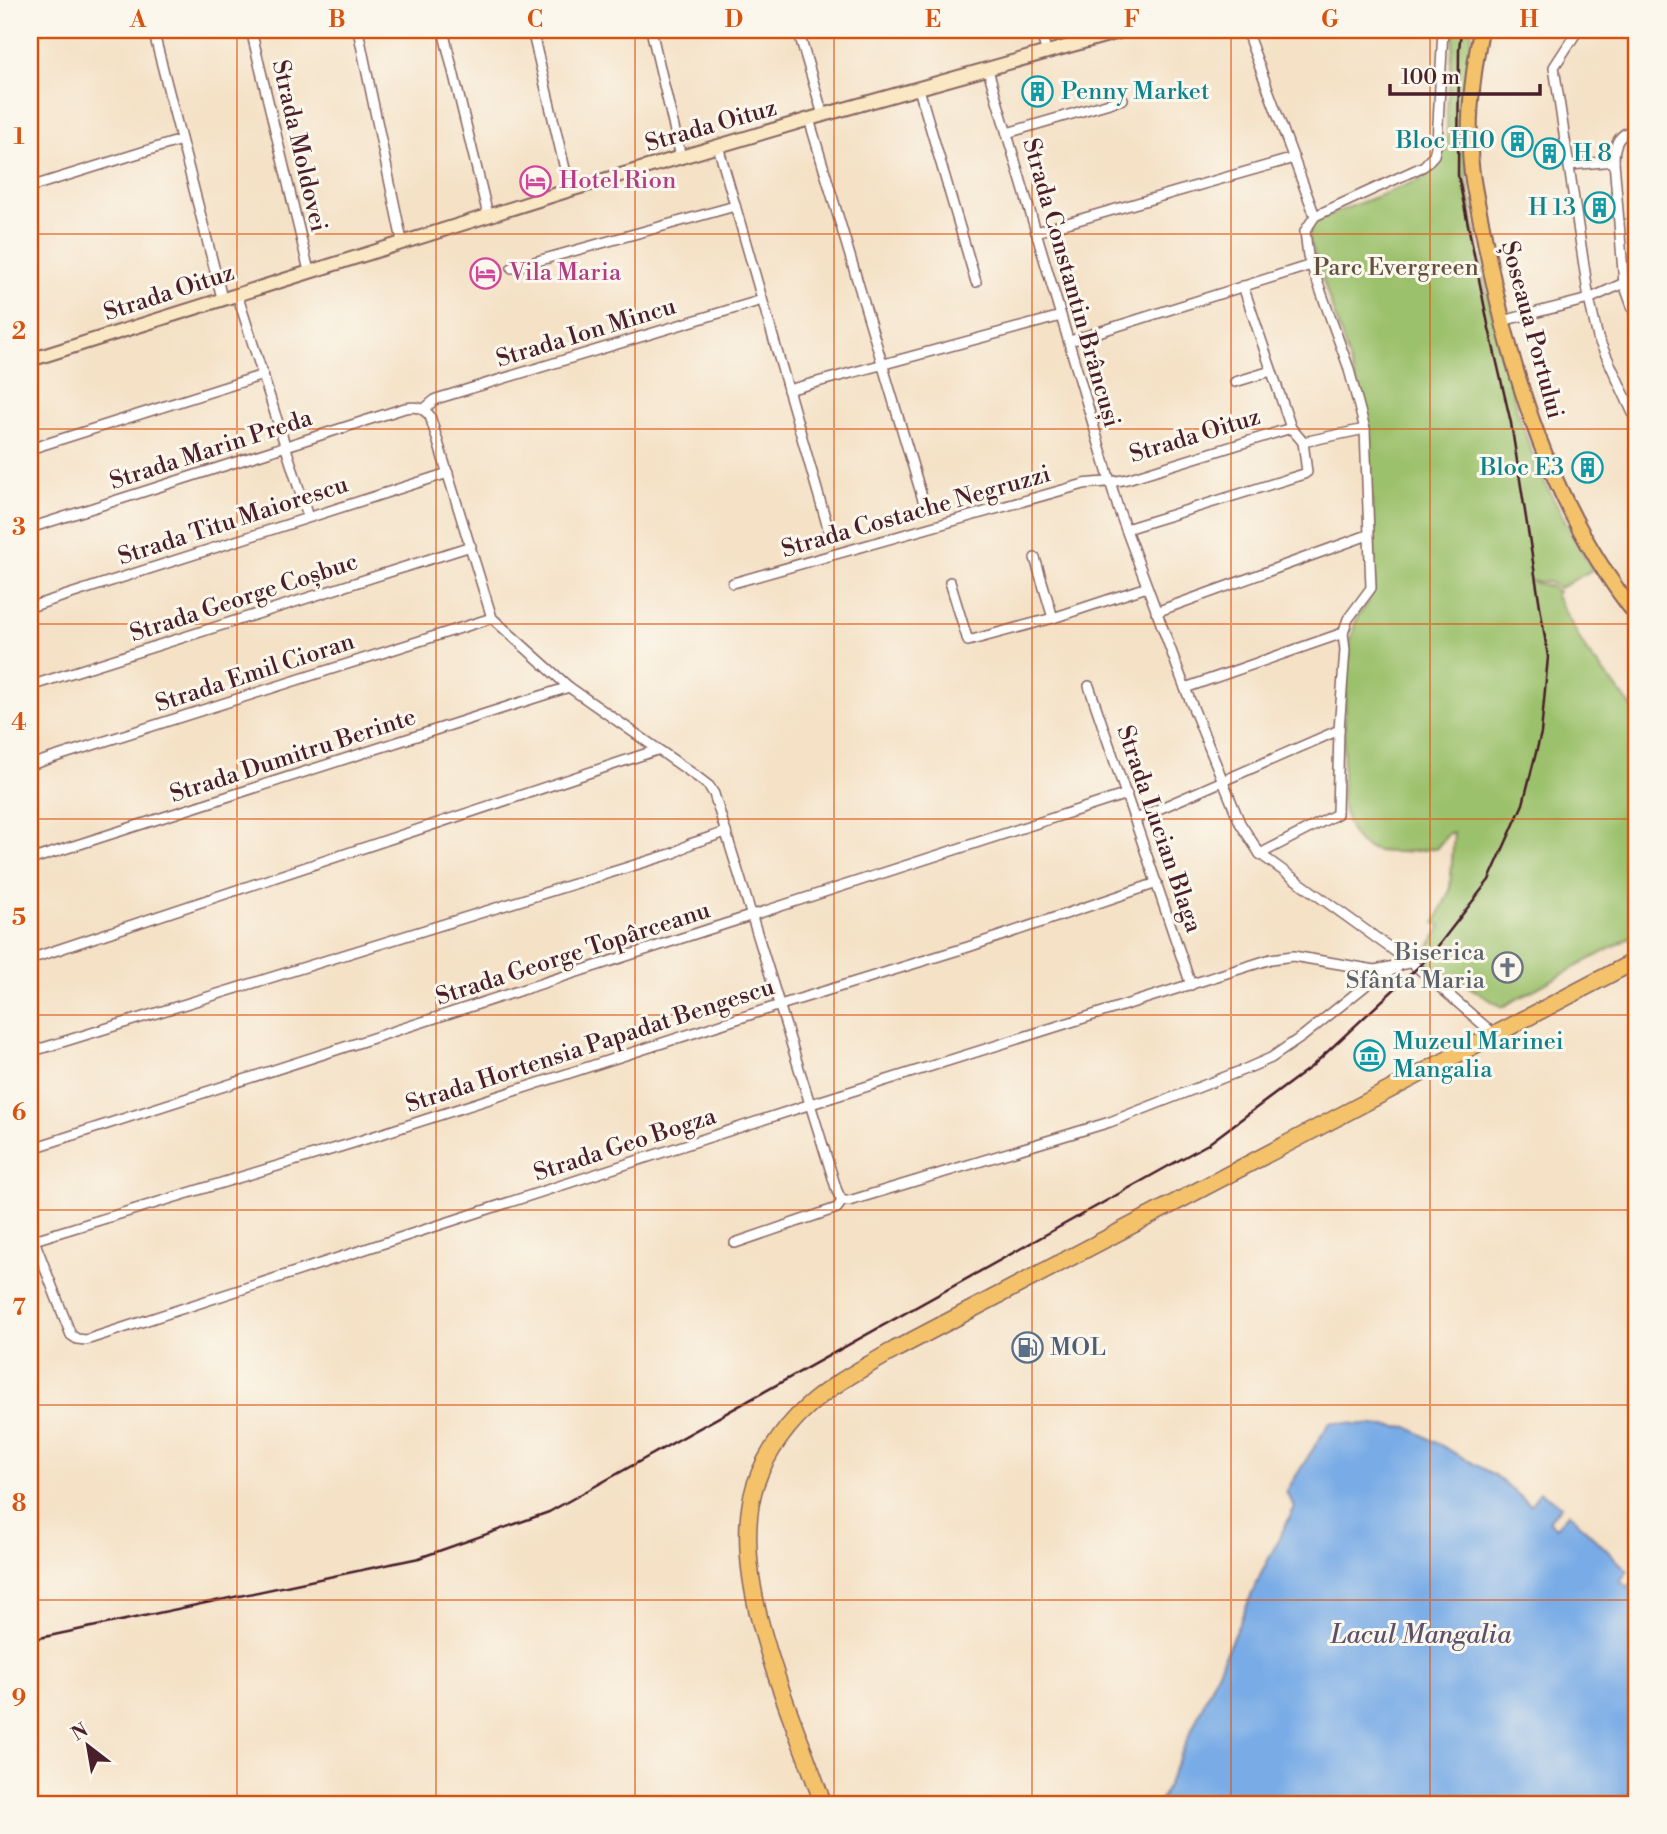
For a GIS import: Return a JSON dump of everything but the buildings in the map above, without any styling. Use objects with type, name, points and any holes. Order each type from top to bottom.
[{"type":"highway","points":[[823,1804],[776,1671],[750,1571],[749,1517],[752,1496],[766,1460],[785,1431],[806,1409],[863,1367],[1637,960]]},
{"type":"main road","name":"Strada Oituz","points":[[30,359],[570,190],[823,115],[1126,30]]},
{"type":"main road","name":"Șoseaua Portului","points":[[1481,30],[1469,146],[1502,321],[1535,433],[1561,493],[1604,569],[1637,616]]},
{"type":"street","points":[[153,30],[222,298]]},
{"type":"street","name":"Strada Moldovei","points":[[251,30],[309,271]]},
{"type":"street","points":[[358,30],[402,241]]},
{"type":"street","points":[[443,30],[488,215]]},
{"type":"street","points":[[532,30],[570,190]]},
{"type":"street","points":[[651,30],[681,157]]},
{"type":"street","points":[[798,30],[823,115]]},
{"type":"street","points":[[1040,30],[1047,53]]},
{"type":"street","points":[[1246,30],[1315,216]]},
{"type":"street","points":[[1443,30],[1437,142],[1430,161],[1315,216],[1305,231],[1311,265],[1348,366],[1365,429],[1371,588],[1348,619],[1343,633],[1345,650],[1337,814],[1260,854],[1419,968],[1495,1035]]},
{"type":"street","points":[[1578,30],[1554,67],[1589,299],[1598,338],[1635,410],[1637,422]]},
{"type":"street","points":[[1634,30],[1637,35]]},
{"type":"street","name":"Strada Constantin Brâncuși","points":[[988,70],[1126,529],[1185,688],[1240,823],[1260,854]]},
{"type":"street","points":[[919,89],[975,282]]},
{"type":"street","points":[[1007,132],[1123,99]]},
{"type":"street","points":[[810,119],[923,500]]},
{"type":"street","points":[[1637,127],[1619,137],[1614,145],[1624,284],[1637,320]]},
{"type":"street","points":[[30,187],[181,140]]},
{"type":"street","points":[[718,146],[828,528]]},
{"type":"street","points":[[1036,232],[1294,158]]},
{"type":"street","points":[[1570,165],[1614,161]]},
{"type":"street","points":[[512,268],[735,206]]},
{"type":"street","points":[[1070,341],[1311,265]]},
{"type":"street","points":[[1502,321],[1589,299],[1637,276]]},
{"type":"street","points":[[1126,529],[1307,472],[1303,442],[1291,428],[1244,286]]},
{"type":"street","points":[[237,294],[308,517]]},
{"type":"street","name":"Strada Ion Mincu","points":[[424,409],[436,399],[762,300]]},
{"type":"street","points":[[788,390],[1061,316]]},
{"type":"street","points":[[1235,382],[1271,370]]},
{"type":"street","points":[[30,449],[263,375]]},
{"type":"street","name":"Strada Marin Preda","points":[[30,528],[405,408],[415,406],[424,409]]},
{"type":"street","points":[[424,409],[430,416],[492,618],[569,687],[709,786],[726,832],[842,1201]]},
{"type":"street","name":"Strada Oituz","points":[[1111,483],[1291,428]]},
{"type":"street","points":[[1303,442],[1365,429]]},
{"type":"street","name":"Strada Titu Maiorescu","points":[[30,607],[448,474]]},
{"type":"street","name":"Strada Costache Negruzzi","points":[[733,583],[1084,484],[1111,483]]},
{"type":"street","points":[[1156,611],[1368,535]]},
{"type":"street","name":"Strada George Coșbuc","points":[[30,686],[471,546]]},
{"type":"street","points":[[1035,558],[1053,618]]},
{"type":"street","points":[[950,582],[968,641],[1053,618],[1147,587]]},
{"type":"street","name":"Strada Emil Cioran","points":[[30,765],[492,618]]},
{"type":"street","points":[[1185,688],[1343,633]]},
{"type":"street","name":"Strada Lucian Blaga","points":[[1089,686],[1191,985]]},
{"type":"street","name":"Strada Dumitru Berinte","points":[[30,860],[569,687]]},
{"type":"street","points":[[1136,819],[1339,730]]},
{"type":"street","points":[[30,959],[657,750]]},
{"type":"street","name":"Strada George Topârceanu","points":[[30,1149],[1127,794]]},
{"type":"street","points":[[30,1052],[674,853],[690,844],[726,832]]},
{"type":"street","name":"Strada Hortensia Papadat Bengescu","points":[[34,1240],[353,1143],[968,947],[1157,883]]},
{"type":"street","name":"Strada Geo Bogza","points":[[34,1240],[71,1335],[86,1340],[811,1104],[1271,959],[1293,956],[1375,970],[1398,967]]},
{"type":"street","points":[[842,1201],[1110,1122],[1192,1088],[1248,1069],[1271,1058],[1303,1036],[1370,982],[1409,963]]},
{"type":"street","points":[[735,1243],[837,1208],[842,1201]]},
{"type":"street","points":[[30,1230],[34,1240]]},
{"type":"green space","name":"Parc Evergreen","points":[[1454,30],[1472,30],[1466,93],[1467,181],[1498,342],[1519,416],[1539,472],[1592,570],[1559,588],[1549,582],[1530,581],[1552,587],[1558,592],[1555,594],[1587,652],[1637,713],[1637,934],[1502,1007],[1435,966],[1432,970],[1420,961],[1441,926],[1435,923],[1450,890],[1454,833],[1449,833],[1436,849],[1399,852],[1375,850],[1366,847],[1352,832],[1342,804],[1347,654],[1357,617],[1369,601],[1374,588],[1374,525],[1367,415],[1309,237],[1312,223],[1319,219],[1427,177],[1424,171],[1447,149],[1447,107]]},
{"type":"water","name":"Lacul Mangalia","points":[[1330,1422],[1410,1428],[1494,1475],[1530,1505],[1540,1492],[1561,1506],[1549,1521],[1556,1527],[1569,1513],[1628,1571],[1620,1581],[1628,1587],[1637,1580],[1637,1804],[1159,1804],[1259,1578],[1295,1507],[1286,1492]]},
{"type":"railway","points":[[30,1640],[419,1558],[549,1512],[1208,1144],[1311,1067],[1431,955],[1489,880],[1523,804],[1541,733],[1548,657],[1511,423],[1458,175],[1461,30]]},
{"type":"place","name":"Penny Market","points":[[1038,92]]},
{"type":"place","name":"Bloc H10","points":[[1518,141]]},
{"type":"place","name":"H 8","points":[[1550,154]]},
{"type":"place","name":"Hotel Rion","points":[[536,181]]},
{"type":"place","name":"H 13","points":[[1599,208]]},
{"type":"place","name":"Vila Maria","points":[[486,273]]},
{"type":"place","name":"Bloc E3","points":[[1587,468]]},
{"type":"place","name":"Biserica Sfânta Maria","points":[[1508,967]]},
{"type":"place","name":"Muzeul Marinei Mangalia","points":[[1370,1056]]},
{"type":"place","name":"MOL","points":[[1027,1348]]}]
